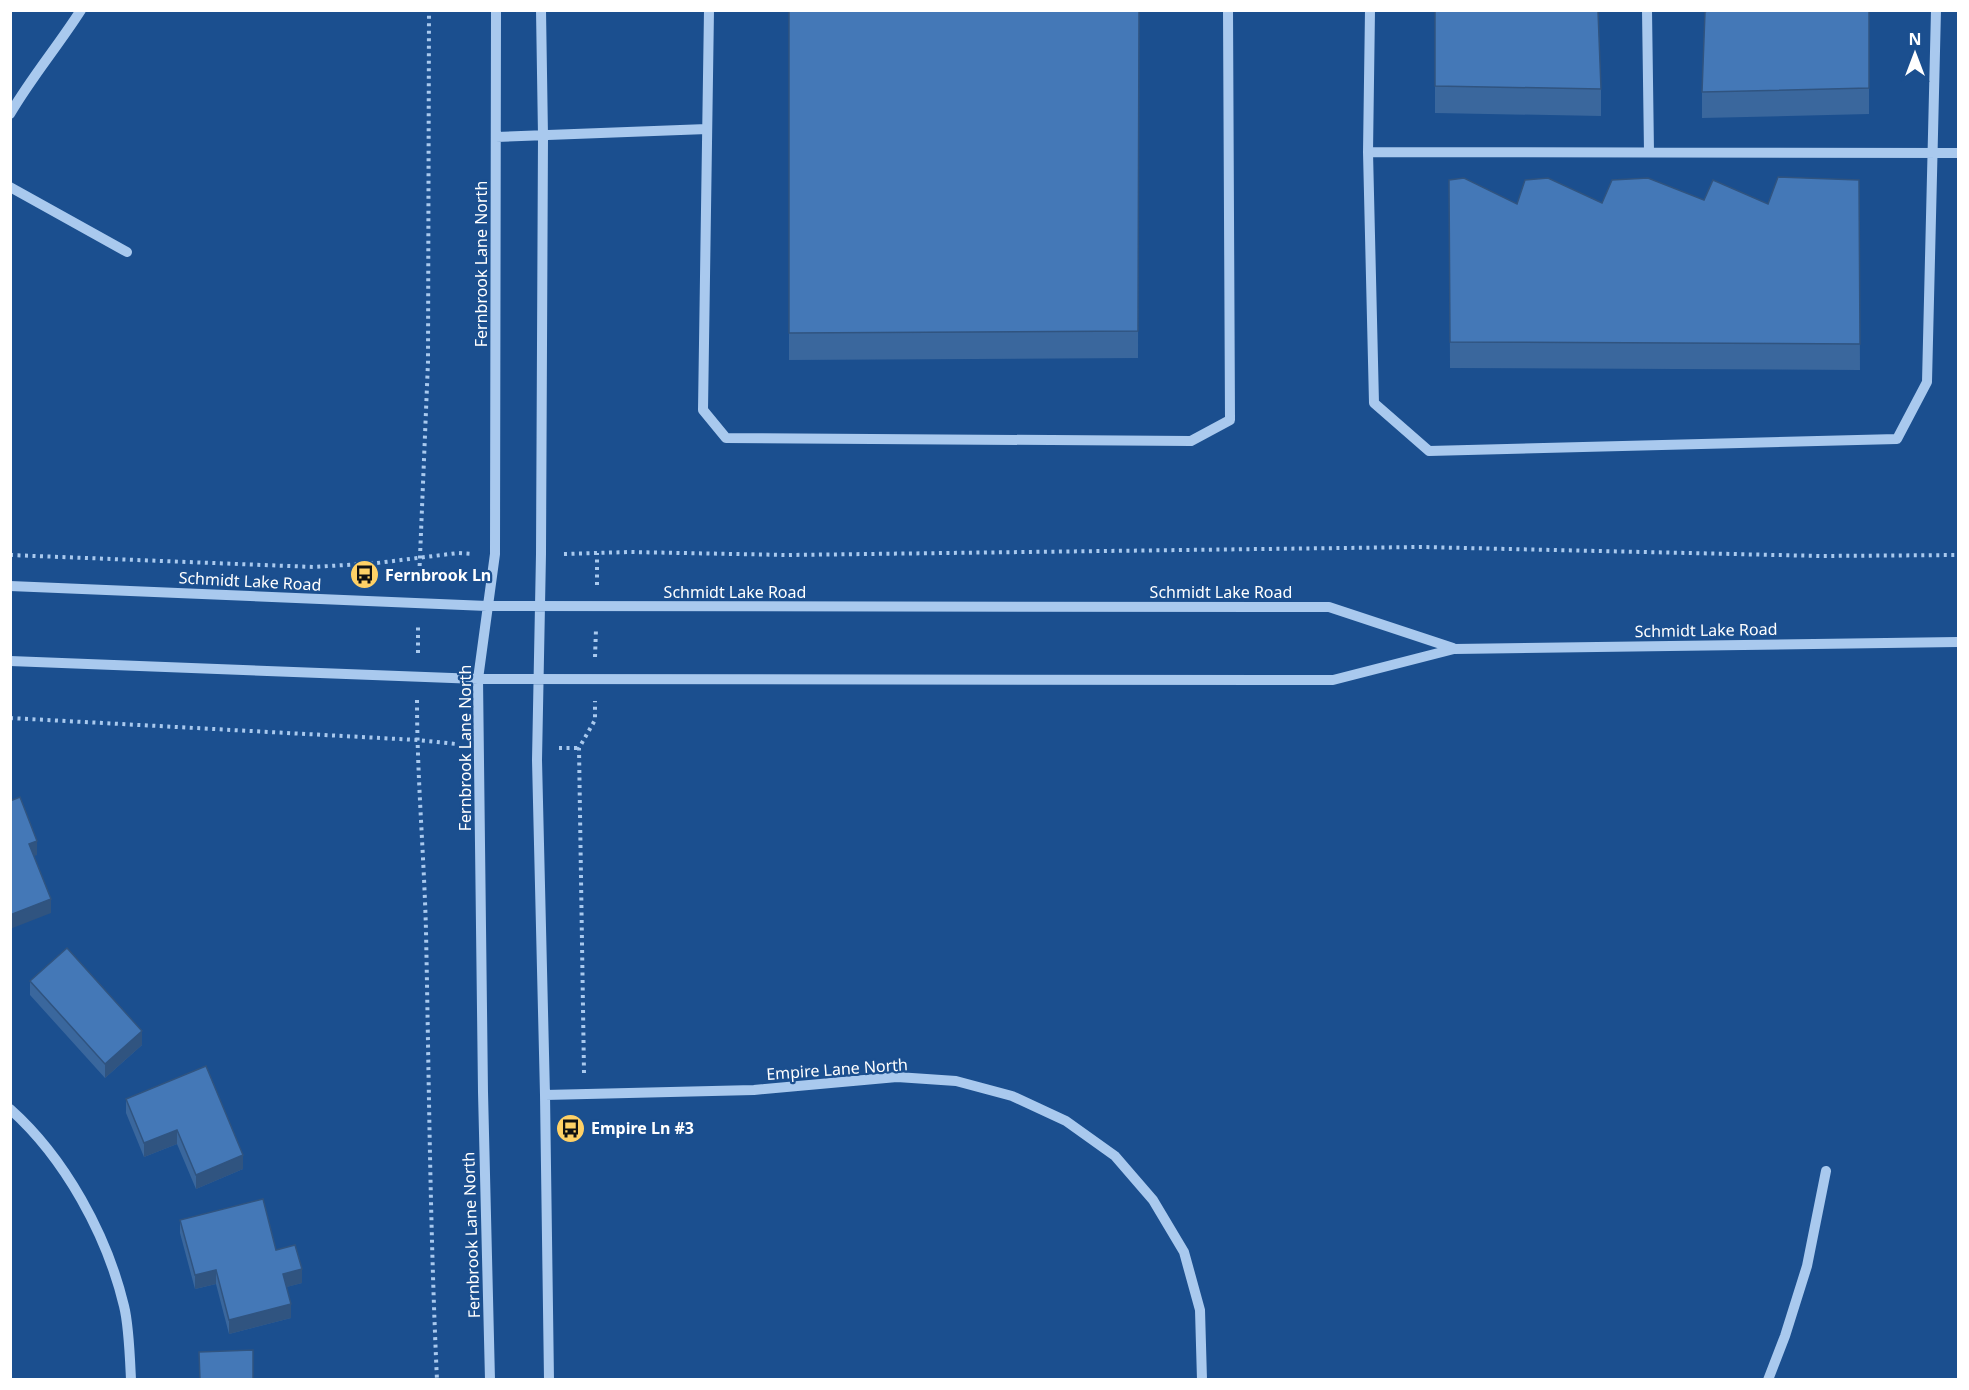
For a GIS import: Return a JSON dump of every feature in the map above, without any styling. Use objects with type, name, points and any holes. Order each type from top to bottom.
[{"type":"street","points":[[10,114],[81,10]]},
{"type":"street","name":"Fernbrook Lane North","points":[[490,1380],[483,1092],[478,678],[495,554],[496,10]]},
{"type":"street","points":[[541,10],[543,136],[541,606],[537,760],[546,1095],[549,1380]]},
{"type":"street","points":[[709,10],[703,410],[726,438],[1191,441],[1230,420],[1228,10]]},
{"type":"street","points":[[1370,10],[1368,152],[1374,403],[1429,451],[1897,439],[1927,382],[1936,10]]},
{"type":"street","points":[[1647,10],[1649,152]]},
{"type":"street","points":[[496,137],[707,129]]},
{"type":"street","points":[[1368,152],[1959,153]]},
{"type":"street","points":[[10,187],[127,252]]},
{"type":"street","name":"Schmidt Lake Road","points":[[10,586],[487,606],[1329,607],[1454,649]]},
{"type":"street","name":"Schmidt Lake Road","points":[[10,662],[478,678],[1333,680],[1454,649],[1959,642]]},
{"type":"street","name":"Empire Lane North","points":[[546,1095],[754,1090],[897,1077],[957,1081],[1012,1096],[1066,1120],[1115,1156],[1153,1200],[1184,1252],[1200,1310],[1202,1380]]},
{"type":"street","points":[[10,1109],[31,1127],[71,1182],[102,1242],[124,1307],[130,1380]]},
{"type":"street","points":[[1768,1380],[1808,1266],[1826,1171]]},
{"type":"path","points":[[429,10],[428,362],[419,558],[417,740],[426,927],[432,1285],[436,1380]]},
{"type":"path","points":[[585,1094],[579,748],[595,720],[597,553],[788,555],[1421,547],[1821,556],[1959,555]]},
{"type":"path","points":[[10,555],[314,567],[419,558]]},
{"type":"path","points":[[10,718],[417,740]]},
{"type":"building","points":[[789,10],[1139,10],[1138,331],[789,333]]},
{"type":"building","points":[[1435,10],[1597,10],[1601,89],[1435,86]]},
{"type":"building","points":[[1709,10],[1869,10],[1869,88],[1702,92],[1705,12]]},
{"type":"building","points":[[1778,177],[1859,180],[1860,344],[1450,342],[1449,180],[1464,178],[1517,204],[1525,180],[1548,178],[1602,203],[1612,180],[1648,178],[1704,200],[1713,180],[1768,204]]},
{"type":"building","points":[[20,797],[37,841],[29,844],[51,899],[10,915],[10,801]]},
{"type":"building","points":[[67,948],[142,1031],[105,1064],[30,981]]},
{"type":"building","points":[[206,1066],[243,1155],[196,1175],[177,1130],[144,1143],[126,1099]]},
{"type":"building","points":[[263,1199],[276,1250],[295,1245],[302,1269],[283,1274],[291,1304],[229,1320],[216,1270],[195,1275],[180,1220]]},
{"type":"building","points":[[253,1350],[253,1380],[200,1380],[199,1352]]},
{"type":"place","name":"Fernbrook Ln","points":[[364,575]]},
{"type":"place","name":"Empire Ln #3","points":[[570,1128]]}]
